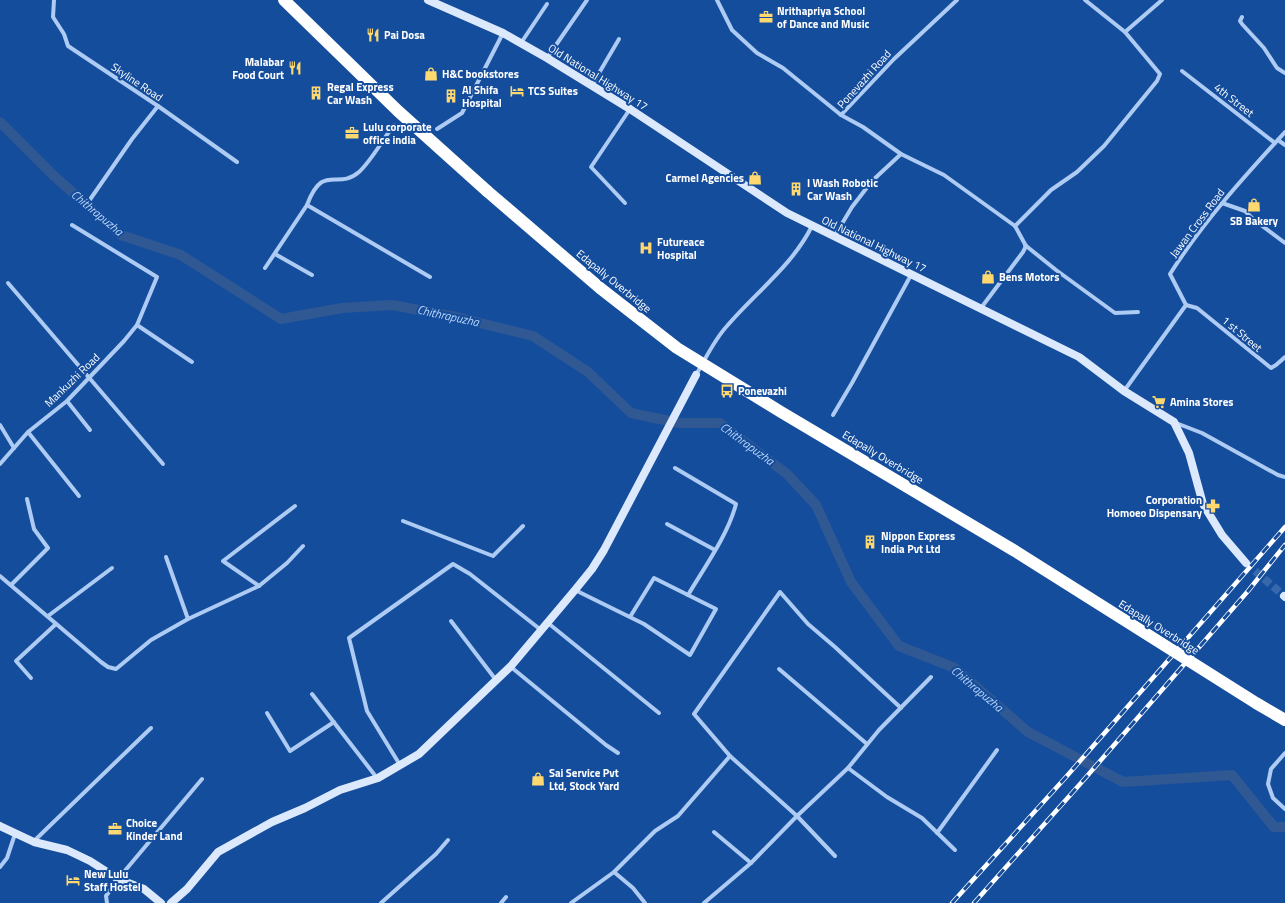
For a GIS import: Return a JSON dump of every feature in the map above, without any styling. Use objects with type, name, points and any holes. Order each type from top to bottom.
[{"type":"highway","name":"Edapally Overbridge","points":[[284,0],[398,110],[487,190],[600,288],[677,348],[781,412],[1015,551],[1285,720]]},
{"type":"street","name":"Skyline Road","points":[[54,0],[53,17],[64,34],[68,46],[158,106],[237,162]]},
{"type":"street","name":"Old National Highway 17","points":[[428,0],[521,42],[630,109],[787,213],[1079,357],[1124,391],[1174,422]]},
{"type":"street","points":[[547,58],[587,0]]},
{"type":"street","points":[[716,0],[732,30],[758,53],[783,68],[841,115]]},
{"type":"street","name":"Ponevazhi Road","points":[[957,0],[894,59],[841,115],[863,127],[901,154],[944,175],[1016,226]]},
{"type":"street","points":[[1085,0],[1125,32],[1160,74],[1157,81],[1104,146],[1077,172],[1052,190],[1016,226],[1025,245],[1056,270],[1115,313],[1138,312]]},
{"type":"street","points":[[1125,32],[1162,0]]},
{"type":"street","points":[[521,42],[547,4]]},
{"type":"street","points":[[1242,17],[1240,21],[1242,24],[1264,48],[1277,68],[1285,73]]},
{"type":"street","points":[[437,129],[462,114],[503,33]]},
{"type":"street","points":[[592,85],[619,39]]},
{"type":"street","name":"4th Street","points":[[1182,71],[1277,141],[1285,145]]},
{"type":"street","points":[[89,201],[132,139],[158,106]]},
{"type":"street","points":[[625,203],[591,167],[630,109]]},
{"type":"street","points":[[265,268],[307,205],[312,191],[318,184],[327,179],[348,179],[359,172],[394,124]]},
{"type":"street","name":"Jawan Cross Road","points":[[1186,304],[1170,274],[1187,247],[1222,203],[1285,132]]},
{"type":"street","points":[[834,237],[852,207],[872,181],[901,154]]},
{"type":"street","points":[[1222,203],[1245,211],[1253,219],[1285,243]]},
{"type":"street","points":[[307,205],[430,277]]},
{"type":"street","name":"Mankuzhi Road","points":[[0,464],[28,432],[67,401],[124,341],[137,325],[157,278],[72,225]]},
{"type":"street","points":[[171,903],[187,889],[218,852],[272,822],[305,808],[340,790],[378,778],[419,754],[511,666],[576,590],[604,550],[696,375],[715,342],[726,327],[758,292],[781,271],[805,240],[812,226]]},
{"type":"street","points":[[981,308],[1023,252],[1026,246],[1025,245]]},
{"type":"street","points":[[275,254],[312,275]]},
{"type":"street","points":[[833,415],[911,275]]},
{"type":"street","points":[[8,283],[163,464]]},
{"type":"street","points":[[1124,391],[1186,304]]},
{"type":"street","name":"1 st Street","points":[[1186,304],[1197,308],[1270,368],[1285,357]]},
{"type":"street","points":[[137,325],[192,362]]},
{"type":"street","points":[[67,401],[90,430]]},
{"type":"street","points":[[1174,422],[1202,433],[1278,475],[1285,477]]},
{"type":"street","points":[[1174,422],[1189,453],[1203,504],[1222,535],[1246,563]]},
{"type":"street","points":[[0,425],[14,448]]},
{"type":"street","points":[[28,432],[79,496]]},
{"type":"street","points":[[675,468],[736,504],[734,514],[715,550],[688,595]]},
{"type":"street","points":[[11,585],[48,548],[34,529],[27,499]]},
{"type":"street","points":[[259,586],[223,561],[296,506]]},
{"type":"street","points":[[403,521],[493,556],[523,526]]},
{"type":"street","points":[[667,524],[715,550]]},
{"type":"street","points":[[0,576],[108,667],[116,669],[151,640],[188,619],[219,606],[259,586],[287,563],[303,546]]},
{"type":"street","points":[[166,557],[188,619]]},
{"type":"street","points":[[400,765],[367,711],[349,638],[453,564],[470,574],[541,630]]},
{"type":"street","points":[[48,616],[112,568]]},
{"type":"street","points":[[576,590],[630,617],[644,624],[690,655],[716,609],[654,578],[630,617]]},
{"type":"street","points":[[835,856],[797,816],[730,756],[694,714],[780,592],[808,624],[841,652],[901,708]]},
{"type":"street","points":[[451,621],[497,680]]},
{"type":"street","points":[[548,623],[659,713]]},
{"type":"street","points":[[30,678],[16,662],[56,624]]},
{"type":"street","points":[[511,666],[606,745],[618,753]]},
{"type":"street","points":[[779,669],[867,744]]},
{"type":"street","points":[[708,902],[751,863],[797,816],[848,768],[867,744],[931,677]]},
{"type":"street","points":[[312,694],[378,778]]},
{"type":"street","points":[[267,713],[290,751],[334,722]]},
{"type":"street","points":[[34,842],[151,728]]},
{"type":"street","points":[[937,833],[997,750]]},
{"type":"street","points":[[1285,753],[1272,769],[1268,784],[1273,798],[1285,809]]},
{"type":"street","points":[[571,903],[614,872],[655,831],[678,816],[730,756]]},
{"type":"street","points":[[848,768],[887,797],[922,818],[955,850]]},
{"type":"street","points":[[108,903],[106,896],[118,879],[202,779]]},
{"type":"street","points":[[0,826],[34,842],[67,850],[90,861],[118,879],[144,889],[161,903]]},
{"type":"street","points":[[714,832],[751,863]]},
{"type":"street","points":[[0,867],[7,858],[15,834]]},
{"type":"street","points":[[381,903],[436,854],[448,840]]},
{"type":"street","points":[[614,872],[633,888],[645,903]]},
{"type":"street","points":[[501,903],[506,897]]},
{"type":"waterway","name":"Chithrapuzha","points":[[0,122],[54,176],[121,235],[181,255],[281,319],[342,308],[392,305],[456,317],[533,336],[588,372],[631,413],[679,423],[720,423],[787,474],[816,505],[851,582],[899,646],[955,668],[1028,732],[1123,782],[1232,775],[1274,827],[1285,827]]},
{"type":"tunnel","points":[[1246,563],[1284,596]]},
{"type":"railway","points":[[952,903],[1066,777],[1285,527]]},
{"type":"railway","points":[[974,903],[1081,783],[1248,591],[1285,545]]},
{"type":"place","name":"Nrithapriya School of Dance and Music","points":[[766,17]]},
{"type":"place","name":"Pai Dosa","points":[[373,35]]},
{"type":"place","name":"Malabar Food Court","points":[[295,68]]},
{"type":"place","name":"H&C bookstores","points":[[431,74]]},
{"type":"place","name":"TCS Suites","points":[[517,91]]},
{"type":"place","name":"Regal Express Car Wash","points":[[316,93]]},
{"type":"place","name":"Al Shifa Hospital","points":[[451,96]]},
{"type":"place","name":"Lulu corporate office india","points":[[352,133]]},
{"type":"place","name":"Carmel Agencies","points":[[755,178]]},
{"type":"place","name":"I Wash Robotic Car Wash","points":[[796,189]]},
{"type":"place","name":"SB Bakery","points":[[1254,205]]},
{"type":"place","name":"Futureace Hospital","points":[[646,248]]},
{"type":"place","name":"Bens Motors","points":[[988,277]]},
{"type":"place","name":"Ponevazhi","points":[[727,391]]},
{"type":"place","name":"Amina Stores","points":[[1159,402]]},
{"type":"place","name":"Corporation Homoeo Dispensary","points":[[1213,506]]},
{"type":"place","name":"Nippon Express India Pvt Ltd","points":[[870,542]]},
{"type":"place","name":"Sai Service Pvt Ltd, Stock Yard","points":[[538,779]]},
{"type":"place","name":"Choice Kinder Land","points":[[115,829]]},
{"type":"place","name":"New Lulu Staff Hostel","points":[[73,880]]}]
